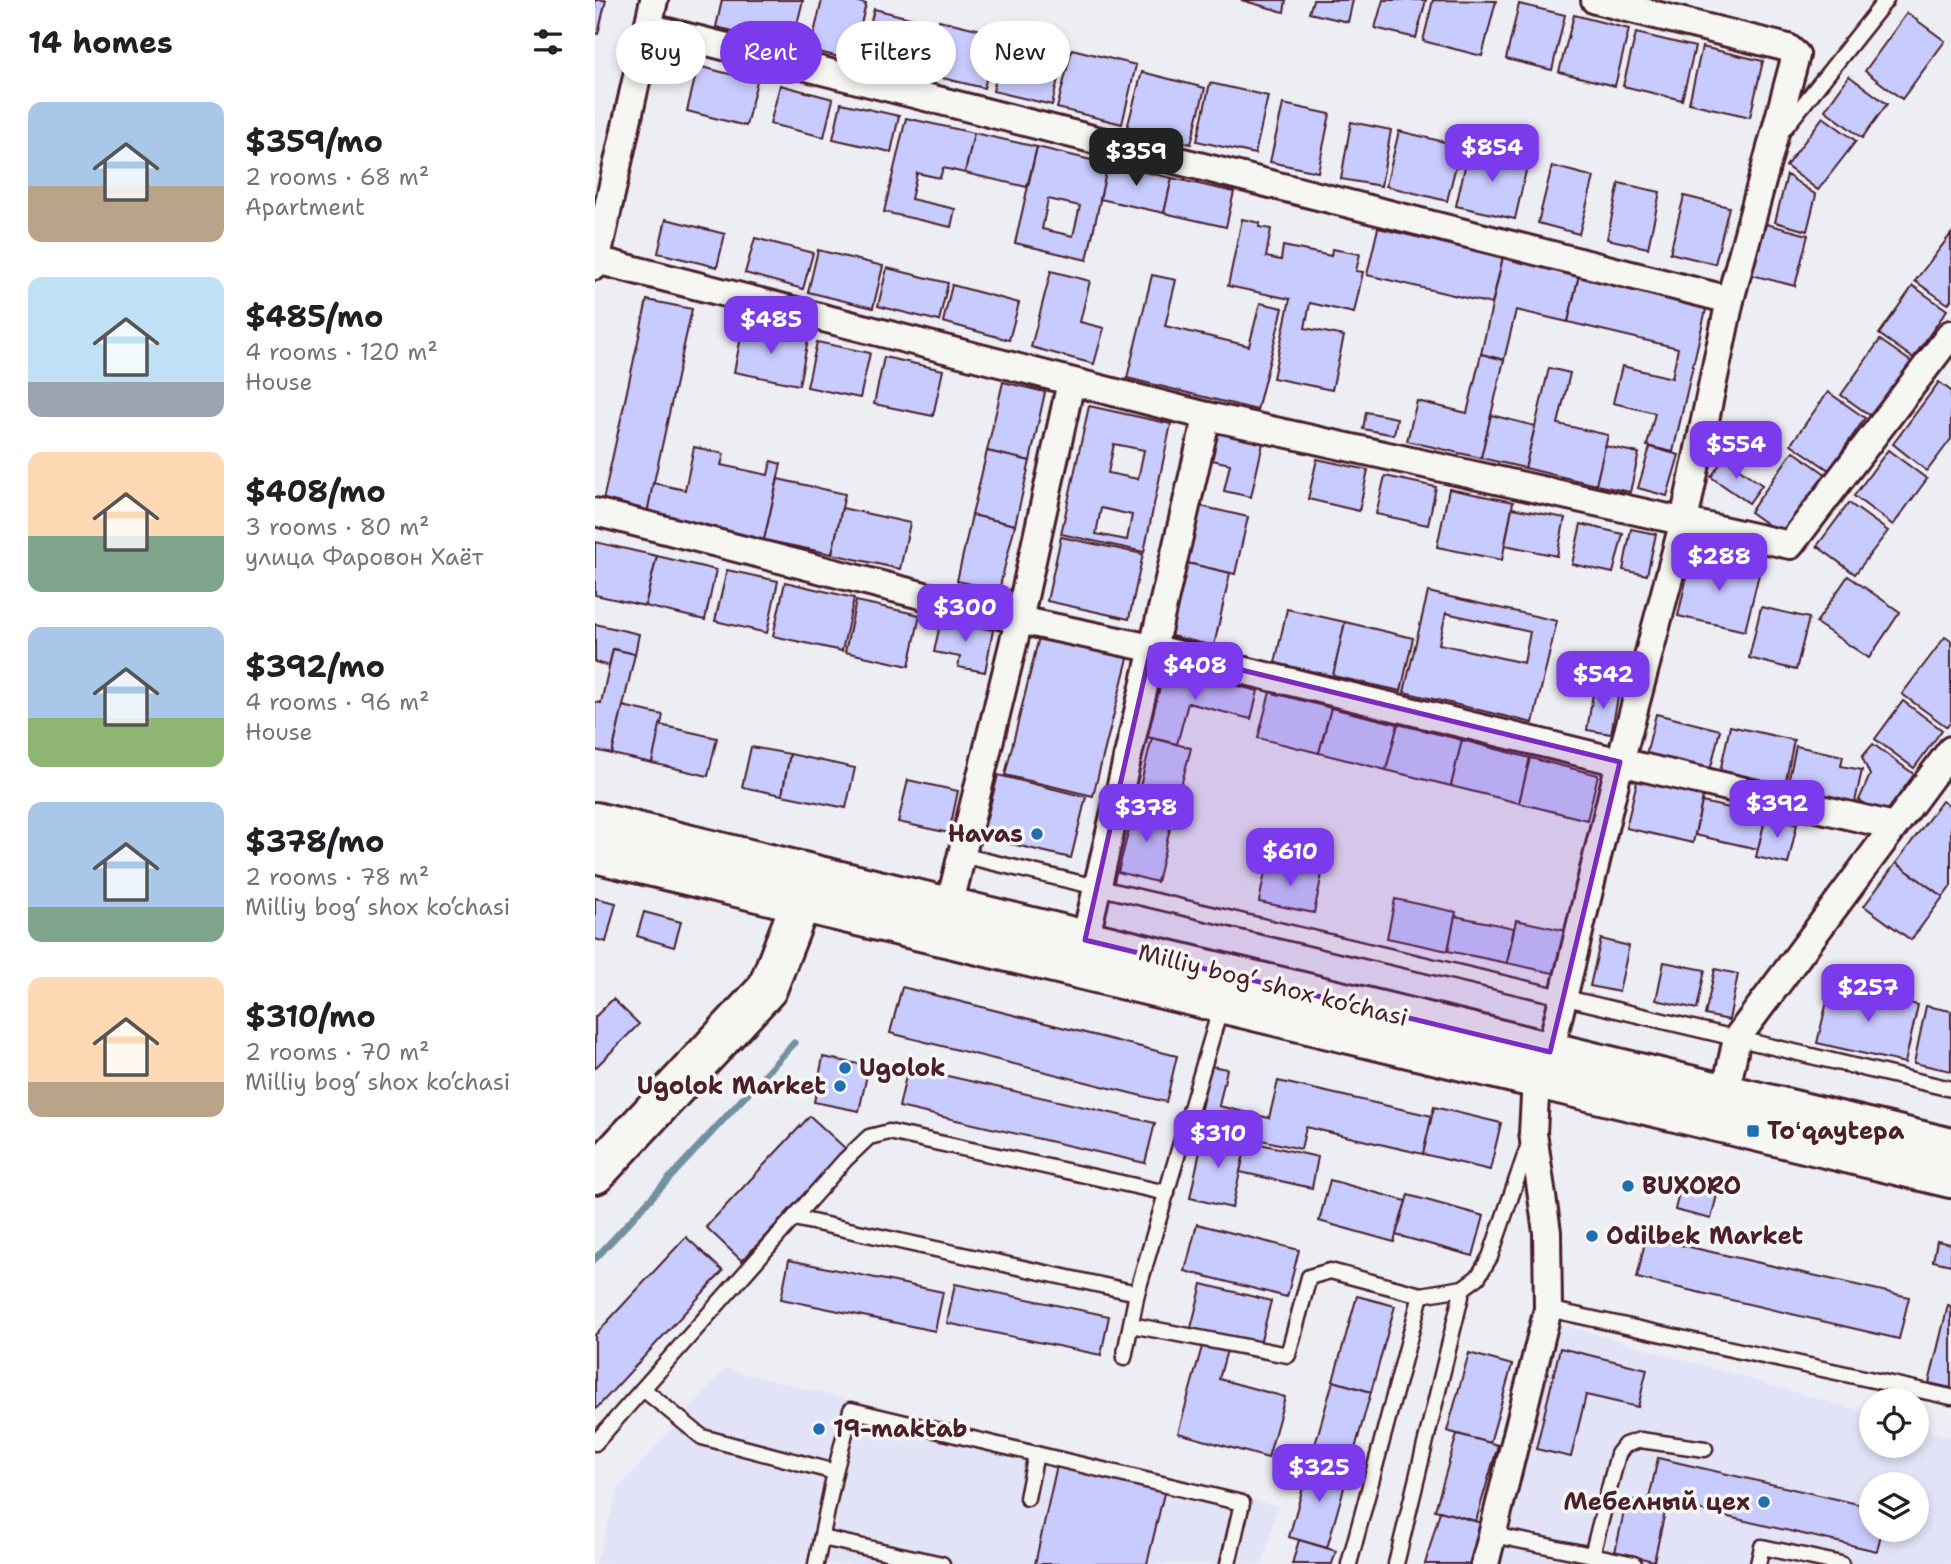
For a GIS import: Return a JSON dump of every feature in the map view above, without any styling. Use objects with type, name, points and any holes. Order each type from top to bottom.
[{"type":"main road","name":"Milliy bog‘ shox ko‘chasi","points":[[595,822],[804,888],[1222,1003],[1543,1065],[1725,1094],[1871,1144],[1951,1178]]},
{"type":"main road","name":"Milliy bog‘ shox ko‘chasi","points":[[595,852],[804,888],[949,907],[1085,940],[1543,1065],[1871,1144],[1951,1148]]},
{"type":"main road","points":[[595,1174],[767,989],[804,888]]},
{"type":"street","points":[[649,21],[654,0]]},
{"type":"street","points":[[1485,1564],[1548,1309],[1547,1232],[1533,1133],[1543,1065],[1565,999],[1620,762],[1684,521],[1730,300],[1769,147],[1796,55],[1788,48],[1595,0]]},
{"type":"street","points":[[706,42],[1730,300]]},
{"type":"street","points":[[635,84],[596,263],[1207,416],[1790,545],[1951,334]]},
{"type":"street","points":[[949,907],[1019,620],[1071,382]]},
{"type":"street","points":[[1085,940],[1207,416]]},
{"type":"street","points":[[595,512],[1019,620],[1151,648],[1620,762],[1894,825]]},
{"type":"street","points":[[1725,1094],[1737,1038],[1951,750]]},
{"type":"lane","points":[[1769,147],[1886,0]]},
{"type":"lane","points":[[961,855],[1951,1089]]},
{"type":"lane","points":[[1124,1358],[1137,1293],[1222,1003]]},
{"type":"lane","points":[[595,1443],[845,1160],[869,1138],[889,1132],[1167,1193]]},
{"type":"lane","points":[[1131,1325],[1288,1355],[1309,1277],[1330,1271],[1421,1295],[1463,1288],[1478,1277],[1490,1257],[1533,1133]]},
{"type":"lane","points":[[794,1218],[1137,1293]]},
{"type":"lane","points":[[1396,1564],[1463,1288]]},
{"type":"lane","points":[[1349,1564],[1421,1295]]},
{"type":"lane","points":[[1548,1309],[1951,1397]]},
{"type":"lane","points":[[643,1389],[702,1437],[835,1472]]},
{"type":"lane","points":[[817,1564],[835,1472],[851,1410],[1241,1503],[1229,1564]]},
{"type":"lane","points":[[1592,1555],[1618,1454],[1625,1445],[1640,1440],[1705,1449]]},
{"type":"lane","points":[[1027,1498],[1035,1454]]},
{"type":"lane","points":[[1493,1535],[1634,1564]]},
{"type":"lane","points":[[822,1538],[902,1560],[942,1564]]},
{"type":"lane","points":[[1758,1564],[1762,1546],[1841,1564]]},
{"type":"highlighted area","points":[[1151,648],[1620,762],[1550,1052],[1085,940]]},
{"type":"shaded area","points":[[1560,1324],[1859,1411],[1859,1458],[1929,1458],[1929,1431],[1951,1437],[1951,1564],[1495,1564]]},
{"type":"shaded area","name":"19-maktab","points":[[725,1369],[1277,1506],[1263,1564],[596,1564],[619,1488]]},
{"type":"building","points":[[595,0],[606,0],[598,34],[595,33]]},
{"type":"building","points":[[722,0],[803,0],[798,21],[720,21],[720,28],[716,27]]},
{"type":"building","points":[[822,0],[851,0],[866,4],[862,21],[836,21],[836,56],[822,53],[822,21],[817,21]]},
{"type":"building","points":[[1241,0],[1286,0],[1284,12]]},
{"type":"building","points":[[1313,0],[1353,0],[1348,22],[1309,13]]},
{"type":"building","points":[[1383,0],[1426,0],[1416,38],[1375,28]]},
{"type":"building","points":[[1433,0],[1496,1],[1482,56],[1423,41]]},
{"type":"building","points":[[1519,4],[1565,15],[1552,70],[1506,59]]},
{"type":"building","points":[[874,9],[922,21],[871,21]]},
{"type":"building","points":[[1907,13],[1945,41],[1902,99],[1865,71]]},
{"type":"building","points":[[1574,15],[1629,29],[1615,86],[1559,72]]},
{"type":"building","points":[[956,24],[970,27],[970,84],[985,84],[984,88],[956,81]]},
{"type":"building","points":[[1636,33],[1695,47],[1682,100],[1623,86]]},
{"type":"building","points":[[1702,47],[1763,61],[1750,117],[1689,103]]},
{"type":"building","points":[[1072,49],[1136,65],[1122,124],[1057,108],[1063,84],[1070,84]]},
{"type":"building","points":[[706,68],[720,72],[720,84],[756,84],[746,126],[687,111],[694,84],[706,84]]},
{"type":"building","points":[[1142,72],[1205,88],[1191,144],[1127,128]]},
{"type":"building","points":[[1849,76],[1887,104],[1862,138],[1825,110]]},
{"type":"building","points":[[1210,83],[1268,96],[1255,154],[1197,141]]},
{"type":"building","points":[[995,84],[1057,84],[1052,105],[993,91]]},
{"type":"building","points":[[780,85],[833,99],[824,137],[770,124]]},
{"type":"building","points":[[841,103],[899,116],[891,152],[833,139]]},
{"type":"building","points":[[1283,104],[1330,114],[1318,172],[1270,162]]},
{"type":"building","points":[[1823,117],[1856,141],[1818,190],[1786,166]]},
{"type":"building","points":[[906,118],[974,133],[965,173],[943,168],[940,178],[917,173],[911,199],[955,209],[951,227],[884,212]]},
{"type":"building","points":[[1351,122],[1391,130],[1381,186],[1341,179]]},
{"type":"building","points":[[1399,131],[1461,146],[1447,201],[1386,186]]},
{"type":"building","points":[[974,133],[1037,147],[1027,187],[965,173]]},
{"type":"building","points":[[1037,147],[1108,164],[1087,260],[1015,243]],"holes":[[[1048,199],[1080,206],[1073,236],[1042,229]]]},
{"type":"building","points":[[1469,149],[1528,162],[1515,219],[1456,206]]},
{"type":"building","points":[[1108,164],[1172,178],[1164,213],[1100,199]]},
{"type":"building","points":[[1552,166],[1594,177],[1579,234],[1538,223]]},
{"type":"building","points":[[1787,175],[1816,195],[1807,231],[1775,222]]},
{"type":"building","points":[[1172,178],[1234,192],[1226,227],[1164,213]]},
{"type":"building","points":[[1619,183],[1660,192],[1648,248],[1607,239]]},
{"type":"building","points":[[1684,196],[1729,207],[1715,264],[1670,253]]},
{"type":"building","points":[[666,219],[725,234],[717,267],[658,253]]},
{"type":"building","points":[[1242,219],[1271,229],[1266,257],[1281,260],[1283,246],[1331,256],[1332,249],[1360,254],[1356,271],[1363,272],[1354,313],[1310,303],[1305,328],[1344,336],[1332,390],[1273,378],[1290,299],[1228,286]]},
{"type":"building","points":[[1766,224],[1808,235],[1795,286],[1752,275]]},
{"type":"building","points":[[1378,228],[1503,257],[1492,304],[1367,275]]},
{"type":"building","points":[[1951,234],[1951,300],[1948,304],[1915,281]]},
{"type":"building","points":[[755,238],[813,253],[803,289],[745,273]]},
{"type":"building","points":[[818,250],[883,266],[873,308],[808,292]]},
{"type":"building","points":[[1503,257],[1579,275],[1568,322],[1516,310],[1504,360],[1481,354]]},
{"type":"building","points":[[887,268],[948,283],[939,321],[878,306]]},
{"type":"building","points":[[1051,271],[1090,281],[1080,322],[1104,328],[1094,364],[1031,347]]},
{"type":"building","points":[[1152,275],[1176,280],[1165,326],[1249,346],[1260,303],[1283,308],[1257,410],[1127,378]]},
{"type":"building","points":[[1579,275],[1707,305],[1673,452],[1647,446],[1655,413],[1613,403],[1622,366],[1672,378],[1678,348],[1568,322]]},
{"type":"building","points":[[952,285],[1019,303],[1009,340],[943,322]]},
{"type":"building","points":[[1913,286],[1947,310],[1913,358],[1879,334]]},
{"type":"building","points":[[647,300],[692,309],[647,514],[602,505]]},
{"type":"building","points":[[743,327],[808,340],[799,385],[734,372]]},
{"type":"building","points":[[1880,340],[1913,363],[1874,418],[1841,395]]},
{"type":"building","points":[[817,342],[870,353],[860,398],[807,387]]},
{"type":"building","points":[[1481,354],[1504,360],[1481,458],[1407,441],[1417,401],[1467,413]]},
{"type":"building","points":[[884,357],[943,370],[933,416],[874,404]]},
{"type":"building","points":[[1549,368],[1570,373],[1558,424],[1608,435],[1596,485],[1525,468]]},
{"type":"building","points":[[1003,382],[1045,392],[1030,461],[987,451]]},
{"type":"building","points":[[1939,382],[1951,391],[1951,439],[1927,471],[1893,444]]},
{"type":"building","points":[[1828,392],[1865,418],[1829,470],[1791,444]]},
{"type":"building","points":[[1089,406],[1171,424],[1144,552],[1061,534]],"holes":[[[1114,444],[1144,450],[1138,479],[1108,473]],[[1101,508],[1132,515],[1127,540],[1096,534]]]},
{"type":"building","points":[[1366,412],[1397,418],[1394,435],[1363,429]]},
{"type":"building","points":[[1491,415],[1535,426],[1525,468],[1481,458]]},
{"type":"building","points":[[1218,432],[1263,443],[1251,497],[1224,491],[1230,464],[1212,460]]},
{"type":"building","points":[[1605,446],[1639,453],[1630,492],[1596,485]]},
{"type":"building","points":[[694,447],[724,454],[721,465],[768,475],[771,461],[781,464],[764,540],[647,514],[653,483],[685,490]]},
{"type":"building","points":[[1650,447],[1679,455],[1667,496],[1638,488]]},
{"type":"building","points":[[1888,450],[1927,479],[1893,525],[1854,496]]},
{"type":"building","points":[[987,451],[1030,461],[1015,525],[972,515]]},
{"type":"building","points":[[1793,451],[1827,475],[1784,536],[1750,512]]},
{"type":"building","points":[[1724,458],[1762,485],[1749,503],[1711,477]]},
{"type":"building","points":[[1317,459],[1368,470],[1359,511],[1308,499]]},
{"type":"building","points":[[1385,476],[1436,487],[1428,525],[1376,514]]},
{"type":"building","points":[[778,479],[845,494],[832,554],[764,540]]},
{"type":"building","points":[[1449,489],[1513,502],[1502,560],[1437,547]]},
{"type":"building","points":[[1849,503],[1888,531],[1855,574],[1817,546]]},
{"type":"building","points":[[1200,506],[1248,517],[1235,574],[1187,563]]},
{"type":"building","points":[[842,508],[910,523],[900,569],[832,554]]},
{"type":"building","points":[[1512,508],[1565,518],[1557,556],[1505,545]]},
{"type":"building","points":[[972,515],[1015,525],[999,590],[957,581]]},
{"type":"building","points":[[1581,524],[1623,534],[1613,573],[1572,564]]},
{"type":"building","points":[[1631,529],[1656,534],[1647,575],[1623,570]]},
{"type":"building","points":[[1061,537],[1143,554],[1129,619],[1047,601]]},
{"type":"building","points":[[595,542],[657,556],[645,606],[595,595]]},
{"type":"building","points":[[1692,554],[1760,570],[1745,631],[1678,616]]},
{"type":"building","points":[[657,556],[716,570],[705,620],[645,606]]},
{"type":"building","points":[[1187,563],[1230,573],[1214,646],[1171,636]]},
{"type":"building","points":[[727,570],[778,581],[767,633],[715,621]]},
{"type":"building","points":[[1848,576],[1900,612],[1869,658],[1816,623]]},
{"type":"building","points":[[785,582],[854,598],[842,651],[773,636]]},
{"type":"building","points":[[1428,592],[1557,621],[1533,723],[1404,692]],"holes":[[[1446,613],[1530,632],[1524,663],[1439,644]]]},
{"type":"building","points":[[856,601],[920,615],[909,666],[845,652]]},
{"type":"building","points":[[1761,607],[1809,618],[1796,670],[1749,658]]},
{"type":"building","points":[[1287,609],[1345,622],[1333,676],[1275,663]]},
{"type":"building","points":[[941,620],[993,630],[985,672],[958,667],[960,657],[934,652]]},
{"type":"building","points":[[1345,622],[1413,638],[1401,691],[1333,676]]},
{"type":"building","points":[[595,624],[639,634],[635,654],[613,649],[609,666],[595,662]]},
{"type":"building","points":[[1039,637],[1128,658],[1093,796],[1005,775]]},
{"type":"building","points":[[1945,637],[1951,641],[1951,722],[1947,727],[1902,694]]},
{"type":"building","points":[[613,649],[635,654],[612,754],[595,750],[595,702],[601,703]]},
{"type":"building","points":[[1165,668],[1258,691],[1251,719],[1188,703],[1177,744],[1147,737]]},
{"type":"building","points":[[1594,688],[1619,692],[1611,734],[1587,730]]},
{"type":"building","points":[[1270,692],[1331,708],[1319,753],[1258,738]]},
{"type":"building","points":[[1903,701],[1942,730],[1914,768],[1875,739]]},
{"type":"building","points":[[623,706],[663,715],[652,763],[612,754]]},
{"type":"building","points":[[1331,708],[1398,724],[1386,770],[1319,753]]},
{"type":"building","points":[[1656,714],[1720,730],[1709,775],[1645,759]]},
{"type":"building","points":[[1398,724],[1462,740],[1451,786],[1386,770]]},
{"type":"building","points":[[660,725],[717,738],[708,776],[652,763]]},
{"type":"building","points":[[1730,726],[1794,740],[1784,790],[1719,776]]},
{"type":"building","points":[[1152,738],[1191,748],[1173,816],[1135,806]]},
{"type":"building","points":[[1462,740],[1530,758],[1519,803],[1451,786]]},
{"type":"building","points":[[1873,744],[1915,775],[1885,815],[1859,800],[1870,775],[1862,757]]},
{"type":"building","points":[[1796,746],[1843,756],[1841,766],[1862,770],[1855,802],[1787,788]]},
{"type":"building","points":[[751,747],[790,754],[782,795],[742,787]]},
{"type":"building","points":[[790,754],[855,768],[846,808],[782,795]]},
{"type":"building","points":[[1530,758],[1598,775],[1587,820],[1519,803]]},
{"type":"building","points":[[998,775],[1086,797],[1071,858],[982,837]]},
{"type":"building","points":[[1638,777],[1704,792],[1693,843],[1626,828]]},
{"type":"building","points":[[908,780],[958,791],[949,833],[898,822]]},
{"type":"building","points":[[1942,801],[1951,807],[1951,886],[1943,897],[1896,863]]},
{"type":"building","points":[[1702,802],[1766,816],[1758,849],[1695,835]]},
{"type":"building","points":[[1135,806],[1173,816],[1157,882],[1118,872]]},
{"type":"building","points":[[1766,816],[1797,824],[1788,864],[1756,857]]},
{"type":"building","points":[[1267,862],[1322,874],[1314,913],[1259,902]]},
{"type":"building","points":[[1896,863],[1943,897],[1911,940],[1864,906]]},
{"type":"building","points":[[595,898],[616,903],[606,942],[595,939]]},
{"type":"building","points":[[1395,899],[1456,912],[1448,951],[1387,938]]},
{"type":"building","points":[[644,912],[681,922],[674,947],[637,936]]},
{"type":"building","points":[[1455,916],[1514,928],[1507,963],[1448,951]]},
{"type":"building","points":[[1516,920],[1567,931],[1558,974],[1507,963]]},
{"type":"building","points":[[1601,939],[1629,946],[1619,992],[1590,986]]},
{"type":"building","points":[[1664,962],[1705,970],[1697,1009],[1656,1000]]},
{"type":"building","points":[[1715,969],[1738,974],[1729,1020],[1705,1015]]},
{"type":"building","points":[[1831,985],[1918,1005],[1905,1063],[1817,1043]]},
{"type":"building","points":[[902,987],[1177,1056],[1166,1102],[890,1033]]},
{"type":"building","points":[[613,999],[639,1024],[595,1068],[595,1017]]},
{"type":"building","points":[[1926,1006],[1951,1011],[1951,1071],[1914,1063]]},
{"type":"building","points":[[823,1057],[869,1066],[859,1111],[814,1102]]},
{"type":"building","points":[[1211,1066],[1227,1069],[1219,1106],[1269,1118],[1278,1081],[1432,1116],[1423,1154],[1306,1127],[1301,1149],[1197,1125]]},
{"type":"building","points":[[908,1067],[1155,1123],[1145,1163],[899,1107]]},
{"type":"building","points":[[1434,1107],[1501,1123],[1490,1170],[1423,1154]]},
{"type":"building","points":[[810,1116],[846,1149],[742,1261],[706,1227]]},
{"type":"building","points":[[1204,1132],[1247,1141],[1232,1208],[1190,1198]]},
{"type":"building","points":[[1247,1141],[1318,1157],[1312,1188],[1240,1172]]},
{"type":"building","points":[[1330,1180],[1406,1201],[1394,1242],[1319,1221]]},
{"type":"building","points":[[1680,1187],[1717,1195],[1711,1219],[1675,1210]]},
{"type":"building","points":[[1408,1195],[1484,1216],[1473,1256],[1396,1235]]},
{"type":"building","points":[[1197,1224],[1299,1250],[1287,1297],[1185,1271]]},
{"type":"building","points":[[686,1237],[723,1271],[595,1410],[595,1335]]},
{"type":"building","points":[[1646,1237],[1909,1297],[1899,1339],[1637,1278]]},
{"type":"building","points":[[1937,1241],[1951,1244],[1951,1265],[1933,1261]]},
{"type":"building","points":[[789,1260],[943,1292],[935,1331],[781,1299]]},
{"type":"building","points":[[955,1284],[1109,1316],[1101,1355],[947,1323]]},
{"type":"building","points":[[1202,1284],[1271,1301],[1260,1344],[1191,1328]]},
{"type":"building","points":[[1357,1296],[1395,1306],[1371,1392],[1333,1381]]},
{"type":"building","points":[[1948,1305],[1951,1306],[1951,1388],[1929,1383]]},
{"type":"building","points":[[1203,1343],[1227,1350],[1219,1379],[1285,1397],[1268,1458],[1178,1433]]},
{"type":"building","points":[[1560,1348],[1647,1369],[1638,1407],[1586,1395],[1571,1457],[1536,1449]]},
{"type":"building","points":[[1469,1353],[1512,1365],[1490,1443],[1447,1431]]},
{"type":"building","points":[[1333,1381],[1371,1392],[1349,1470],[1311,1459]]},
{"type":"building","points":[[1457,1434],[1498,1445],[1476,1521],[1435,1510]]},
{"type":"building","points":[[1658,1458],[1859,1504],[1859,1542],[1879,1542],[1877,1551],[1667,1503],[1654,1561],[1615,1552],[1627,1499],[1648,1503]]},
{"type":"building","points":[[1311,1459],[1349,1470],[1327,1548],[1289,1537]]},
{"type":"building","points":[[1057,1465],[1165,1489],[1147,1564],[1035,1564]]},
{"type":"building","points":[[1440,1511],[1481,1523],[1469,1564],[1425,1564]]},
{"type":"building","points":[[1299,1540],[1336,1551],[1332,1564],[1292,1564]]},
{"type":"waterway","points":[[595,1259],[794,1043]]},
{"type":"place","name":"Havas","points":[[1037,834]]},
{"type":"place","name":"Ugolok","points":[[845,1068]]},
{"type":"place","name":"Ugolok Market","points":[[840,1086]]},
{"type":"place","name":"Toʻqaytepa","points":[[1753,1131]]},
{"type":"place","name":"BUXORO","points":[[1628,1186]]},
{"type":"place","name":"Odilbek Market","points":[[1592,1236]]},
{"type":"place","name":"19-maktab","points":[[819,1429]]},
{"type":"place","name":"Мебелный цех","points":[[1764,1502]]}]
